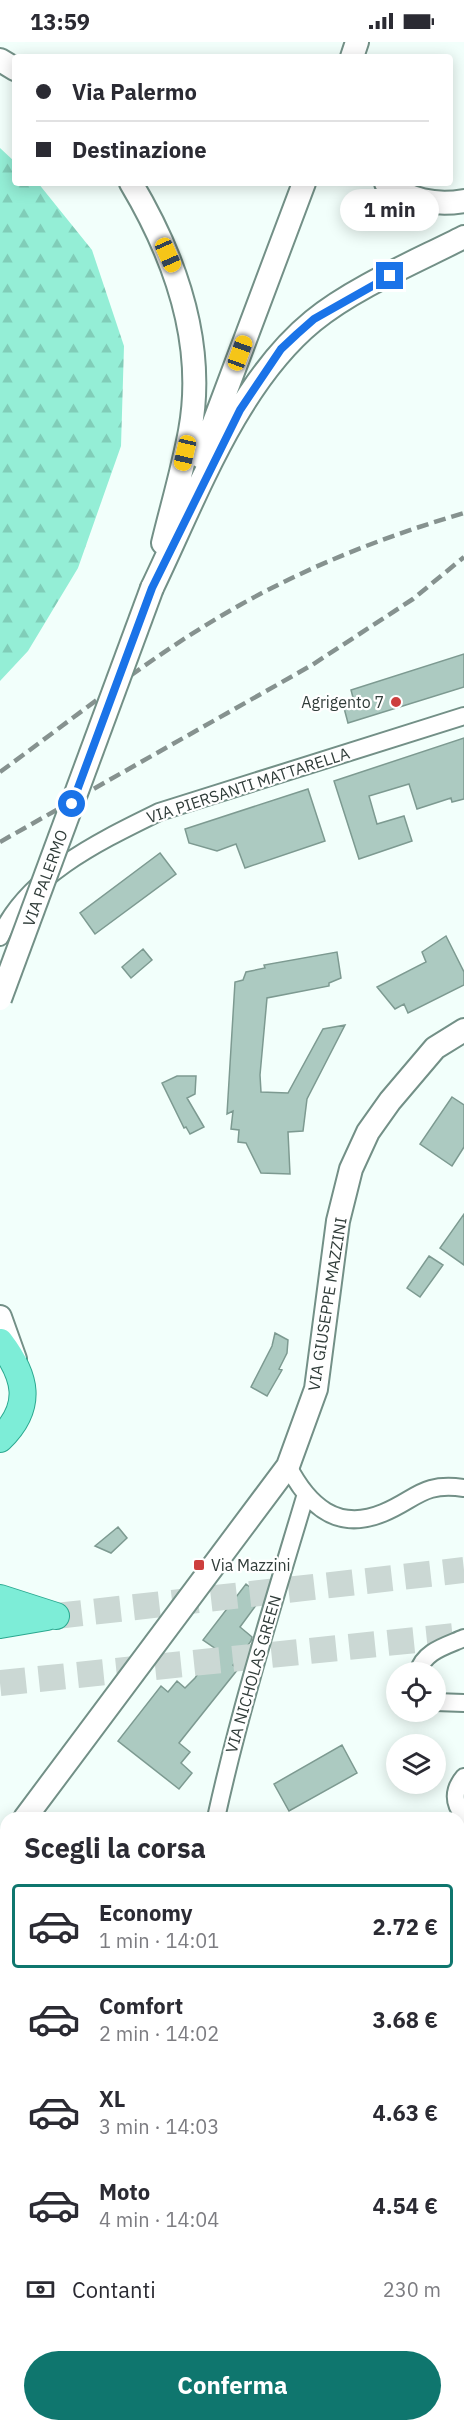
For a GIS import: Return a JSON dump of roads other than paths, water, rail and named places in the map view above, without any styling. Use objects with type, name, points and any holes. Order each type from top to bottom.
[{"type":"main road","points":[[133,186],[151,216],[177,275],[189,328],[195,381],[190,430],[152,588]]},
{"type":"main road","points":[[152,588],[303,186]]},
{"type":"main road","points":[[390,186],[401,194],[423,201],[445,204],[464,201]]},
{"type":"main road","points":[[152,588],[230,428],[255,385],[281,349],[314,319],[353,295],[464,237]]},
{"type":"main road","name":"VIA PALERMO","points":[[0,999],[152,588]]},
{"type":"main road","name":"VIA GIUSEPPE MAZZINI","points":[[29,1812],[288,1466],[315,1389],[338,1221],[351,1169],[369,1132],[390,1101],[435,1048],[464,1030]]},
{"type":"main road","points":[[0,1317],[22,1378],[21,1410],[14,1426],[0,1439]]},
{"type":"main road","points":[[0,1342],[16,1363]]},
{"type":"main road","points":[[0,1598],[56,1616],[0,1625]]},
{"type":"street","name":"VIA PIERSANTI MATTARELLA","points":[[0,937],[24,899],[52,874],[120,832],[159,812],[464,716]]},
{"type":"street","points":[[288,1466],[305,1497],[329,1514],[353,1519],[370,1518],[385,1513],[418,1493],[443,1485],[464,1488]]},
{"type":"street","name":"VIA NICHOLAS GREEN","points":[[217,1812],[239,1718],[305,1497]]},
{"type":"street","points":[[423,1662],[432,1653],[464,1638]]},
{"type":"street","points":[[446,1702],[464,1703]]},
{"type":"street","points":[[462,1812],[455,1798],[458,1784],[464,1777]]},
{"type":"tunnel","points":[[56,1616],[464,1570]]},
{"type":"tunnel","points":[[0,1683],[464,1635]]},
{"type":"railway","points":[[0,772],[148,663],[240,605],[322,564],[406,531],[464,513]]},
{"type":"railway","points":[[0,842],[312,665],[413,599],[464,557]]},
{"type":"place","name":"Agrigento 7","points":[[396,702]]},
{"type":"place","name":"Via Mazzini","points":[[199,1565]]}]
